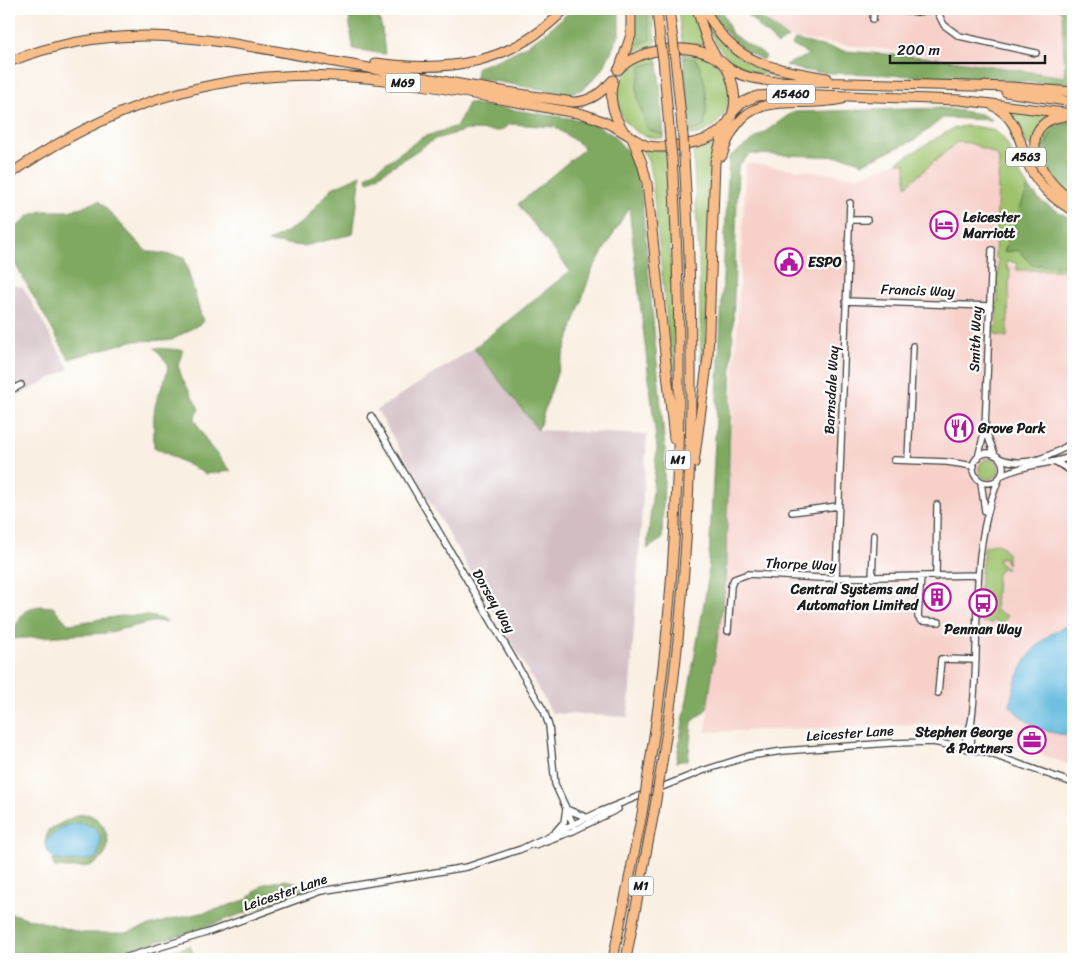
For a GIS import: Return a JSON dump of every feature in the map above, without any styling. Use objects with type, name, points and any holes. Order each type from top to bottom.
[{"type":"highway","name":"M69","points":[[336,62],[370,62],[423,68],[454,66],[478,61],[500,53],[534,35],[565,9]]},
{"type":"highway","points":[[631,9],[631,35],[613,80],[612,107],[628,135],[644,170],[648,190],[674,438],[675,510]]},
{"type":"highway","name":"M1","points":[[613,959],[642,814],[650,762],[666,632],[679,439],[680,349],[672,157],[657,9]]},
{"type":"highway","name":"M1","points":[[626,959],[662,763],[678,634],[688,503],[692,336],[683,136],[669,9]]},
{"type":"highway","points":[[688,503],[702,419],[708,357],[715,162],[725,126],[736,102],[735,89],[726,66],[717,58],[707,41],[696,9]]},
{"type":"highway","points":[[705,9],[721,36],[753,61],[778,70],[852,82]]},
{"type":"highway","name":"M69","points":[[9,62],[42,50],[75,42],[139,35],[195,38],[573,102],[592,98],[613,80]]},
{"type":"highway","points":[[618,70],[637,57],[664,51],[694,50],[717,58]]},
{"type":"highway","name":"A5460","points":[[726,66],[744,76],[764,81],[852,82],[966,87],[1073,102]]},
{"type":"highway","name":"M69","points":[[9,175],[67,138],[128,109],[200,88],[274,76],[350,76],[420,86],[583,114],[628,135]]},
{"type":"highway","points":[[966,87],[1012,87],[1073,92]]},
{"type":"highway","name":"A5460","points":[[731,115],[743,102],[762,95],[857,96],[984,102],[1073,114]]},
{"type":"highway","points":[[714,208],[724,150],[734,130],[746,115],[759,107],[773,103],[821,102],[857,96]]},
{"type":"highway","name":"A563","points":[[984,102],[1000,110],[1015,126],[1030,168],[1041,185],[1057,200],[1073,210]]},
{"type":"highway","points":[[1073,114],[1056,117],[1047,122],[1039,132],[1035,144],[1036,160],[1044,174],[1055,188],[1073,200]]},
{"type":"highway","points":[[628,135],[642,144],[656,147],[692,144],[712,138],[725,126]]},
{"type":"street","points":[[873,19],[874,9]]},
{"type":"street","points":[[894,9],[918,12],[935,9],[944,25],[959,36],[1036,53]]},
{"type":"street","name":"Barnsdale Way","points":[[836,578],[850,203]]},
{"type":"street","points":[[850,220],[867,220]]},
{"type":"street","name":"Smith Way","points":[[978,458],[985,429],[992,250]]},
{"type":"street","name":"Francis Way","points":[[846,301],[989,306]]},
{"type":"street","points":[[908,460],[913,346]]},
{"type":"street","points":[[9,391],[21,384]]},
{"type":"street","name":"Dorsey Way","points":[[371,416],[544,711],[548,726],[553,778],[575,827]]},
{"type":"street","name":"Smith Way","points":[[985,429],[997,456]]},
{"type":"street","points":[[986,516],[985,496],[981,482],[976,476],[974,466],[978,458],[987,454],[1010,462],[1036,460],[1055,453],[1073,442]]},
{"type":"street","points":[[972,748],[980,548],[986,516],[1003,466],[997,456]]},
{"type":"street","points":[[981,482],[990,483],[1017,469],[1056,462],[1073,456]]},
{"type":"street","points":[[894,460],[974,466]]},
{"type":"street","points":[[1056,462],[1073,472]]},
{"type":"street","points":[[936,577],[937,505]]},
{"type":"street","points":[[792,512],[838,506]]},
{"type":"street","points":[[872,578],[874,535]]},
{"type":"street","name":"Thorpe Way","points":[[728,631],[731,586],[734,579],[748,574],[836,578],[978,575]]},
{"type":"street","points":[[921,577],[918,617],[922,621],[939,622]]},
{"type":"street","points":[[938,693],[941,659],[976,660]]},
{"type":"street","points":[[964,747],[972,722]]},
{"type":"street","name":"Leicester Lane","points":[[121,959],[206,933],[321,891],[467,867],[555,839],[588,818],[702,771],[764,753],[904,742],[933,742],[972,748],[1073,783]]},
{"type":"street","name":"Leicester Lane","points":[[519,850],[552,833],[575,827],[630,801]]},
{"type":"street","points":[[552,833],[564,822],[566,809],[588,818]]},
{"type":"shaded area","points":[[758,9],[1056,9],[1061,13],[1065,76],[921,54],[790,38],[759,15]]},
{"type":"shaded area","points":[[955,136],[999,152],[1002,265],[1073,268],[1073,766],[955,723],[706,732],[725,548],[746,163],[857,177],[903,160]]},
{"type":"shaded area","points":[[9,284],[23,287],[69,369],[9,400]]},
{"type":"shaded area","points":[[474,348],[538,430],[647,435],[628,717],[552,713],[377,410]]},
{"type":"green space","points":[[348,9],[376,9],[382,29],[385,54],[353,49]]},
{"type":"green space","points":[[572,9],[619,9],[619,35],[603,69],[584,89],[567,94],[476,78],[477,67],[517,51],[539,37]]},
{"type":"green space","points":[[634,9],[651,9],[656,46],[642,48],[630,54],[634,40]]},
{"type":"green space","points":[[634,9],[647,9],[651,40],[633,46]]},
{"type":"green space","points":[[678,9],[695,9],[706,45],[682,43]]},
{"type":"green space","points":[[710,9],[721,9],[732,34],[766,56],[762,60],[738,45],[726,33]]},
{"type":"green space","points":[[741,9],[758,9],[759,16],[788,38],[778,45]]},
{"type":"green space","points":[[1057,9],[1071,9],[1073,11],[1073,88],[998,80],[827,73],[785,65],[809,55],[792,45],[795,40],[845,51],[938,58],[1065,77],[1062,12]]},
{"type":"green space","points":[[706,22],[723,43],[741,58],[763,69],[789,77],[760,73],[737,65],[720,48]]},
{"type":"green space","points":[[683,53],[704,55],[718,65],[726,76],[729,89],[729,101],[724,114],[716,124],[705,132],[690,135]]},
{"type":"green space","points":[[657,56],[664,138],[645,136],[631,127],[622,115],[618,101],[620,86],[626,72],[639,62]]},
{"type":"green space","points":[[684,57],[695,58],[699,65],[707,100],[704,127],[690,132]]},
{"type":"green space","points":[[658,61],[664,136],[647,129],[637,95],[637,84],[641,66]]},
{"type":"green space","points":[[468,103],[588,121],[613,135],[633,158],[641,191],[665,449],[662,539],[647,549],[657,448],[629,207],[591,272],[538,430],[474,348],[570,271],[518,204],[585,148],[555,127],[510,124],[500,131],[467,130],[435,139],[368,182],[367,176],[423,137],[457,126]]},
{"type":"green space","points":[[942,108],[981,114],[992,120],[943,118],[915,140],[863,163],[845,157],[750,154],[738,166],[725,588],[707,709],[692,722],[688,760],[676,762],[708,580],[729,157],[793,112]]},
{"type":"green space","points":[[1008,110],[1050,116],[1043,121],[1032,147],[1027,145],[1021,128]]},
{"type":"green space","points":[[1064,118],[1073,119],[1073,122],[1060,126],[1050,135],[1045,147],[1045,154],[1049,165],[1064,186],[1073,193],[1073,197],[1058,188],[1037,154],[1039,140],[1043,131],[1051,124]]},
{"type":"green space","points":[[1073,122],[1073,193],[1057,185],[1049,166],[1047,146],[1049,137],[1054,130],[1061,125]]},
{"type":"green space","points":[[964,126],[981,127],[1001,136],[1028,187],[1005,252],[1018,250],[1032,265],[1073,266],[1073,270],[1017,270],[1017,263],[1007,262],[1007,269],[1010,269],[1007,337],[996,335],[993,328],[997,327],[997,308],[993,308],[994,303],[998,302],[997,283],[994,283],[994,277],[998,277],[998,258],[995,257],[999,160],[997,155],[970,143],[957,142],[906,186],[906,163],[897,162],[952,129]]},
{"type":"green space","points":[[718,141],[704,360],[701,360],[699,257],[693,149],[707,147]]},
{"type":"green space","points":[[641,147],[666,151],[675,369],[672,369],[652,179],[648,161]]},
{"type":"green space","points":[[361,175],[353,234],[303,246],[268,242],[303,222],[332,188]]},
{"type":"green space","points":[[1028,187],[1042,202],[1073,220],[1073,266],[1032,265],[1018,250],[1004,252]]},
{"type":"green space","points":[[99,201],[146,251],[184,257],[203,322],[172,340],[131,341],[69,359],[9,253],[9,235],[28,216],[42,211],[69,211]]},
{"type":"green space","points":[[155,348],[183,350],[178,365],[182,378],[199,409],[194,419],[209,445],[231,471],[206,474],[154,447],[154,411],[168,364]]},
{"type":"green space","points":[[989,459],[996,462],[999,469],[996,476],[989,479],[982,476],[979,469],[982,462]]},
{"type":"green space","points":[[995,543],[1003,547],[1007,553],[1007,564],[1003,557],[998,559],[999,563],[1007,568],[1005,570],[1002,567],[997,574],[995,610],[1008,616],[1002,624],[993,620],[992,623],[978,620],[978,601],[984,547]]},
{"type":"green space","points":[[42,606],[53,607],[68,624],[131,615],[156,617],[167,621],[151,622],[106,633],[9,639],[9,632],[28,609]]},
{"type":"green space","points":[[87,814],[95,817],[105,830],[108,845],[106,853],[101,859],[90,866],[74,868],[55,867],[52,861],[54,859],[59,860],[62,828],[45,843],[48,830],[77,815]]},
{"type":"green space","points":[[286,880],[315,887],[200,929],[99,958],[9,959],[9,913],[82,933],[125,933],[173,919],[215,910],[245,900],[264,884]]},
{"type":"green space","points":[[190,946],[195,959],[141,959]]},
{"type":"water","points":[[1066,626],[1073,631],[1073,735],[1064,735],[1038,728],[1024,719],[1010,706],[1012,693],[1021,669],[1035,648],[1044,639]]},
{"type":"water","points":[[78,823],[92,827],[99,834],[100,845],[96,858],[73,861],[58,860],[47,851],[45,843],[68,825]]},
{"type":"place","name":"Leicester Marriott","points":[[944,225]]},
{"type":"place","name":"ESPO","points":[[789,262]]},
{"type":"place","name":"Grove Park","points":[[959,428]]},
{"type":"place","name":"Central Systems and Automation Limited","points":[[937,597]]},
{"type":"place","name":"Penman Way","points":[[983,603]]},
{"type":"place","name":"Stephen George & Partners","points":[[1032,740]]}]
